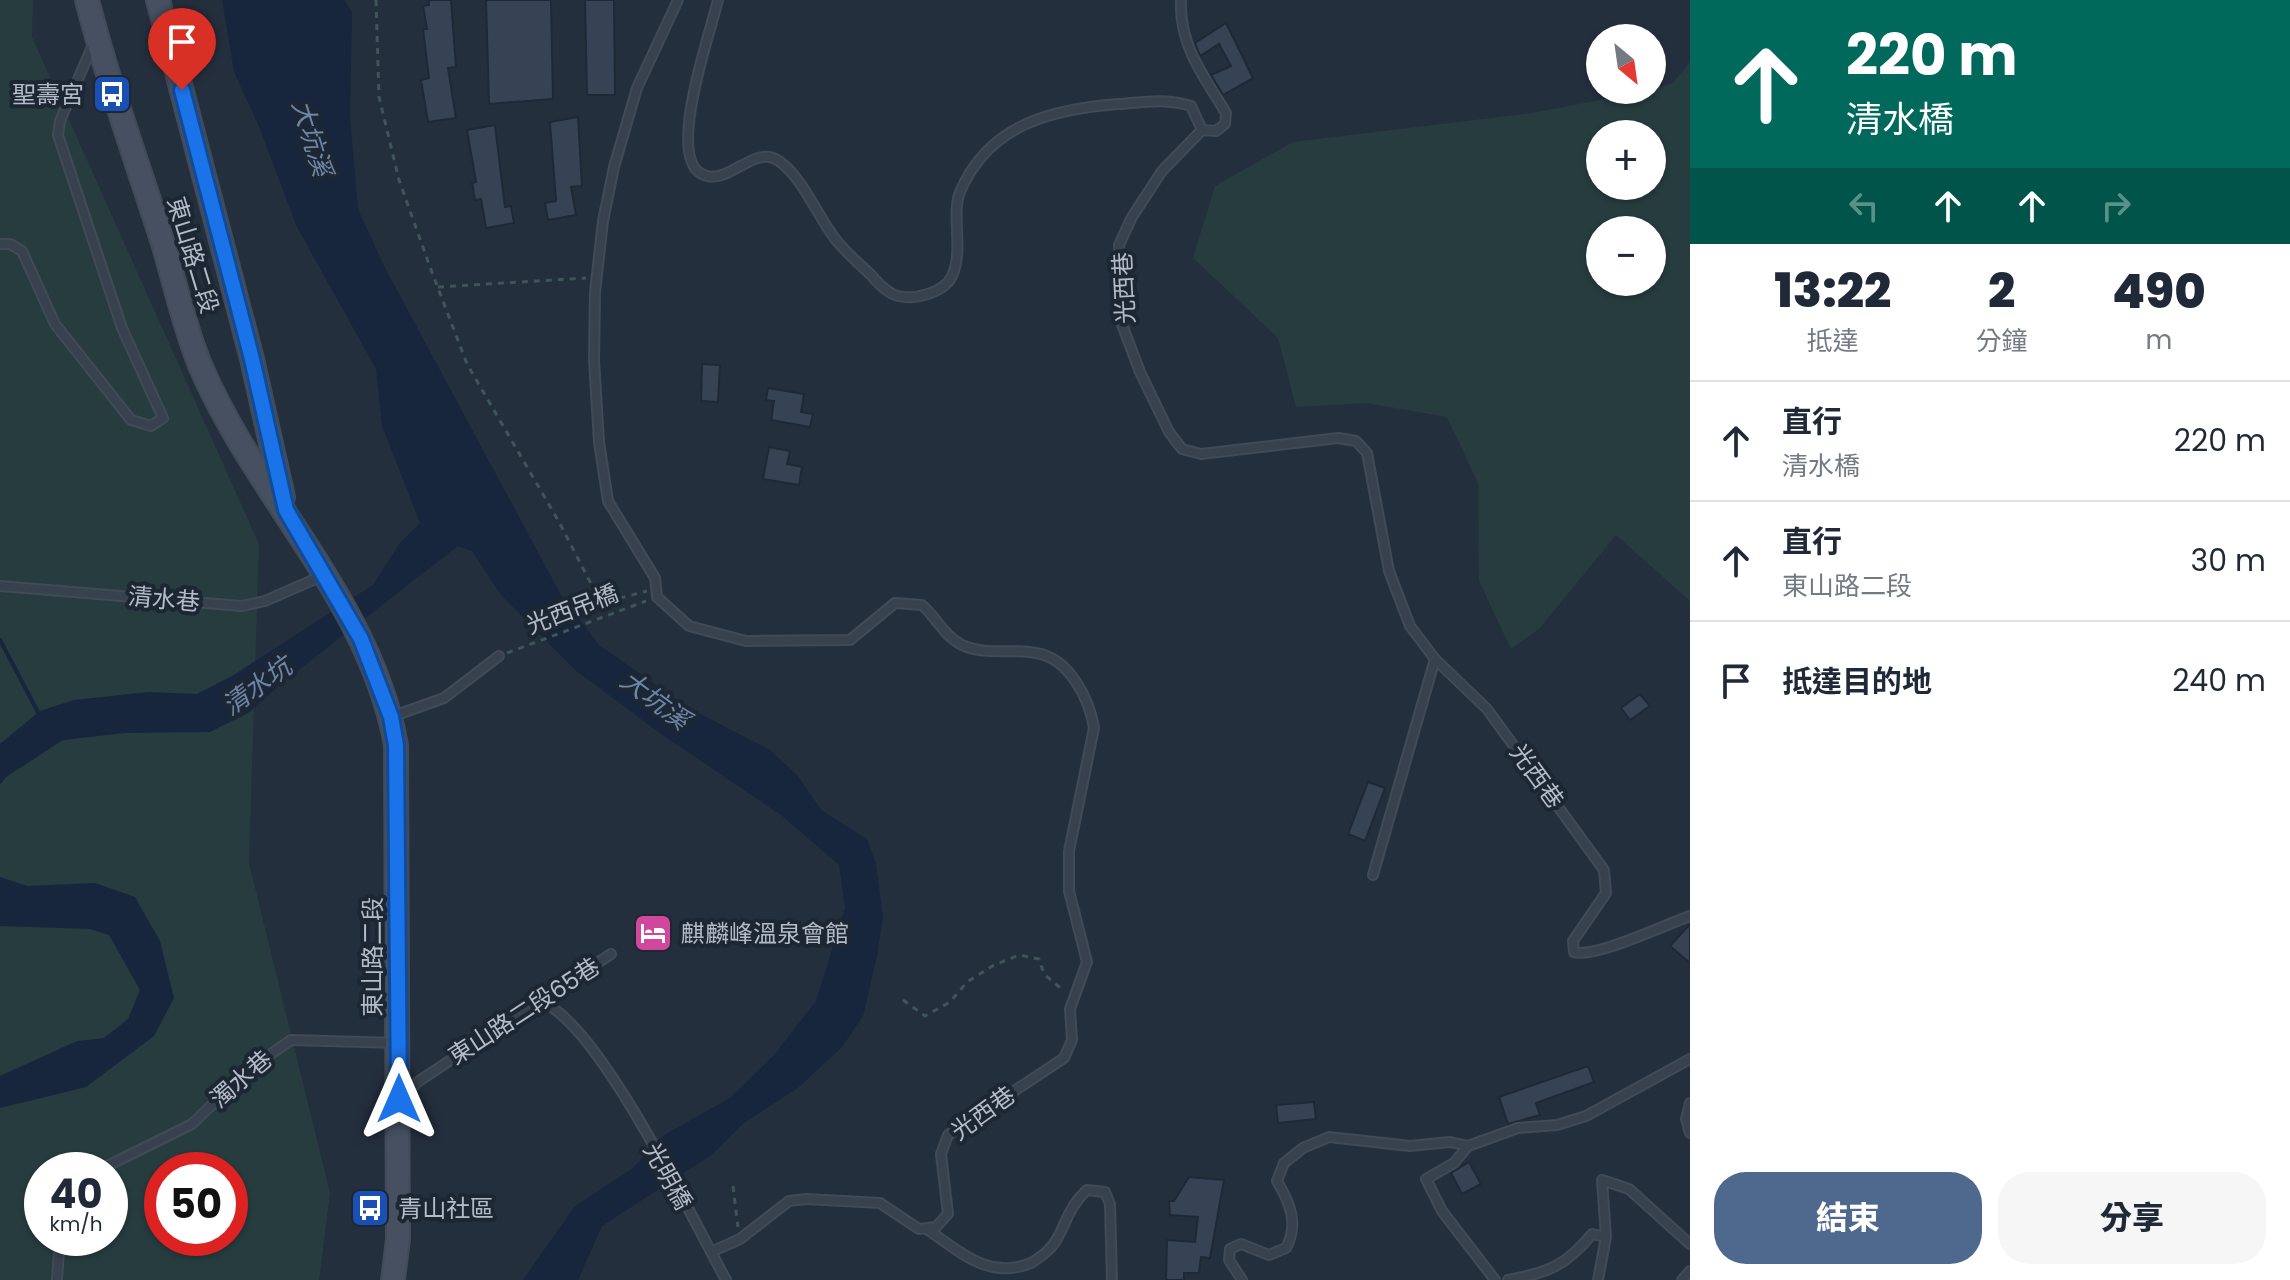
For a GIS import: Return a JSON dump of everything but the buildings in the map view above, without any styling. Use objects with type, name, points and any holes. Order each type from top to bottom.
[{"type":"main road","name":"東山路二段","points":[[87,0],[199,364],[233,428],[286,510],[361,639],[391,717],[396,745],[399,1099],[398,1239],[393,1280]]},
{"type":"main road","name":"東山路二段","points":[[158,0],[252,359],[286,510]]},
{"type":"lane","name":"光西巷","points":[[678,0],[637,88],[614,167],[597,277],[594,360],[599,442],[608,501],[655,578],[656,593],[689,626],[746,641],[850,640],[895,603],[911,602],[922,605],[959,643],[999,654],[1034,652],[1057,661],[1079,688],[1091,711],[1094,728],[1069,851],[1069,891],[1087,962],[1070,1009],[1072,1040],[1064,1058],[948,1135],[941,1154],[948,1214],[943,1222],[928,1230]]},
{"type":"lane","points":[[718,0],[687,124],[687,149],[692,167],[704,176],[716,177],[761,157],[776,159],[788,170],[836,241],[883,288],[899,296],[919,296],[938,290],[952,277],[959,235],[958,196],[972,169],[997,141],[1043,114],[1171,99],[1191,106],[1202,130],[1216,131],[1225,124],[1226,113],[1201,75],[1182,33],[1181,0]]},
{"type":"lane","points":[[0,244],[10,244],[22,251],[55,324],[131,420],[151,426],[163,418],[122,328],[58,135],[60,121],[96,37]]},
{"type":"lane","name":"光西巷","points":[[1202,130],[1162,171],[1132,217],[1119,245],[1121,322],[1140,372],[1169,432],[1182,449],[1201,454],[1338,438],[1356,441],[1367,453],[1389,571],[1410,626],[1435,659],[1487,709],[1604,870],[1606,893],[1573,941],[1574,952],[1580,954],[1603,947],[1690,916]]},
{"type":"lane","name":"清水巷","points":[[0,586],[242,606],[328,582]]},
{"type":"lane","points":[[391,717],[444,698],[499,656]]},
{"type":"lane","points":[[1373,875],[1435,659]]},
{"type":"lane","name":"東山路二段65巷","points":[[399,1099],[419,1081],[611,954]]},
{"type":"lane","name":"光明橋","points":[[526,1008],[548,1005],[575,1024],[638,1120],[711,1252]]},
{"type":"lane","name":"濁水巷","points":[[128,1156],[192,1124],[248,1070],[291,1040],[398,1043]]},
{"type":"lane","points":[[1495,1280],[1442,1211],[1426,1179],[1454,1163],[1468,1146],[1518,1128],[1557,1125],[1586,1116],[1690,1059]]},
{"type":"lane","points":[[1690,1103],[1686,1119],[1690,1133]]},
{"type":"lane","points":[[1242,1280],[1229,1260],[1230,1249],[1241,1244],[1269,1255],[1286,1248],[1294,1233],[1290,1203],[1277,1181],[1284,1163],[1303,1148],[1329,1137],[1410,1146],[1450,1142],[1468,1146]]},
{"type":"lane","points":[[1598,1280],[1606,1237],[1602,1180],[1629,1189],[1690,1244]]},
{"type":"lane","points":[[726,1280],[711,1252],[740,1239],[789,1201],[806,1199],[880,1203],[980,1265],[999,1273],[1013,1272],[1043,1256],[1057,1240],[1069,1211],[1087,1190],[1105,1192],[1110,1204],[1112,1280]]},
{"type":"lane","points":[[1508,1280],[1550,1272],[1580,1249],[1592,1234],[1606,1237]]},
{"type":"lane","points":[[57,1280],[59,1256]]},
{"type":"lane","points":[[1682,1280],[1690,1271]]},
{"type":"path","points":[[376,0],[379,97],[399,180],[467,364],[558,520],[601,603],[656,593]]},
{"type":"path","points":[[438,287],[597,277]]},
{"type":"path","name":"光西吊橋","points":[[499,656],[656,593]]},
{"type":"path","points":[[903,1000],[925,1016],[950,1002],[967,982],[1019,955],[1039,959],[1044,974],[1074,996]]},
{"type":"path","points":[[733,1186],[740,1239]]},
{"type":"green space","points":[[0,0],[33,0],[32,37],[259,544],[249,863],[330,1193],[319,1280],[0,1280]]},
{"type":"green space","points":[[1690,62],[1690,601],[1616,535],[1539,629],[1511,649],[1479,581],[1478,483],[1447,417],[1366,403],[1296,407],[1278,338],[1193,258],[1215,186],[1293,142],[1532,113],[1586,103],[1666,104],[1666,85],[1673,83]]},
{"type":"water","points":[[222,0],[345,0],[352,13],[350,115],[358,209],[384,266],[561,595],[599,645],[689,708],[770,750],[798,776],[821,810],[867,839],[876,864],[883,917],[877,956],[863,1016],[842,1047],[799,1087],[744,1123],[713,1154],[602,1226],[578,1280],[523,1280],[574,1207],[633,1168],[664,1135],[730,1098],[775,1054],[816,1001],[845,908],[839,865],[781,815],[661,734],[575,670],[501,595],[472,551],[458,546],[283,682],[248,713],[210,732],[125,733],[63,740],[6,777],[0,785],[0,744],[40,711],[74,700],[148,692],[197,694],[232,676],[373,585],[399,544],[420,523],[382,426],[376,369],[297,227],[260,129],[234,72]]},
{"type":"water","points":[[0,877],[27,886],[95,883],[135,897],[160,941],[174,998],[154,1036],[86,1087],[0,1108],[0,1076],[77,1041],[104,1038],[128,1019],[140,990],[109,935],[90,929],[0,926]]},
{"type":"waterway","points":[[0,640],[40,716]]},
{"type":"place","name":"聖壽宮","points":[[112,94]]},
{"type":"place","name":"麒麟峰溫泉會館","points":[[653,933]]},
{"type":"place","name":"青山社區","points":[[370,1208]]},
{"type":"route","points":[[182,90],[252,359],[286,510],[361,639],[391,717],[396,745],[399,1099]]},
{"type":"water label","name":"大坑溪","points":[[312,138]]},
{"type":"water label","name":"清水坑","points":[[257,686]]},
{"type":"water label","name":"大坑溪","points":[[655,700]]}]
